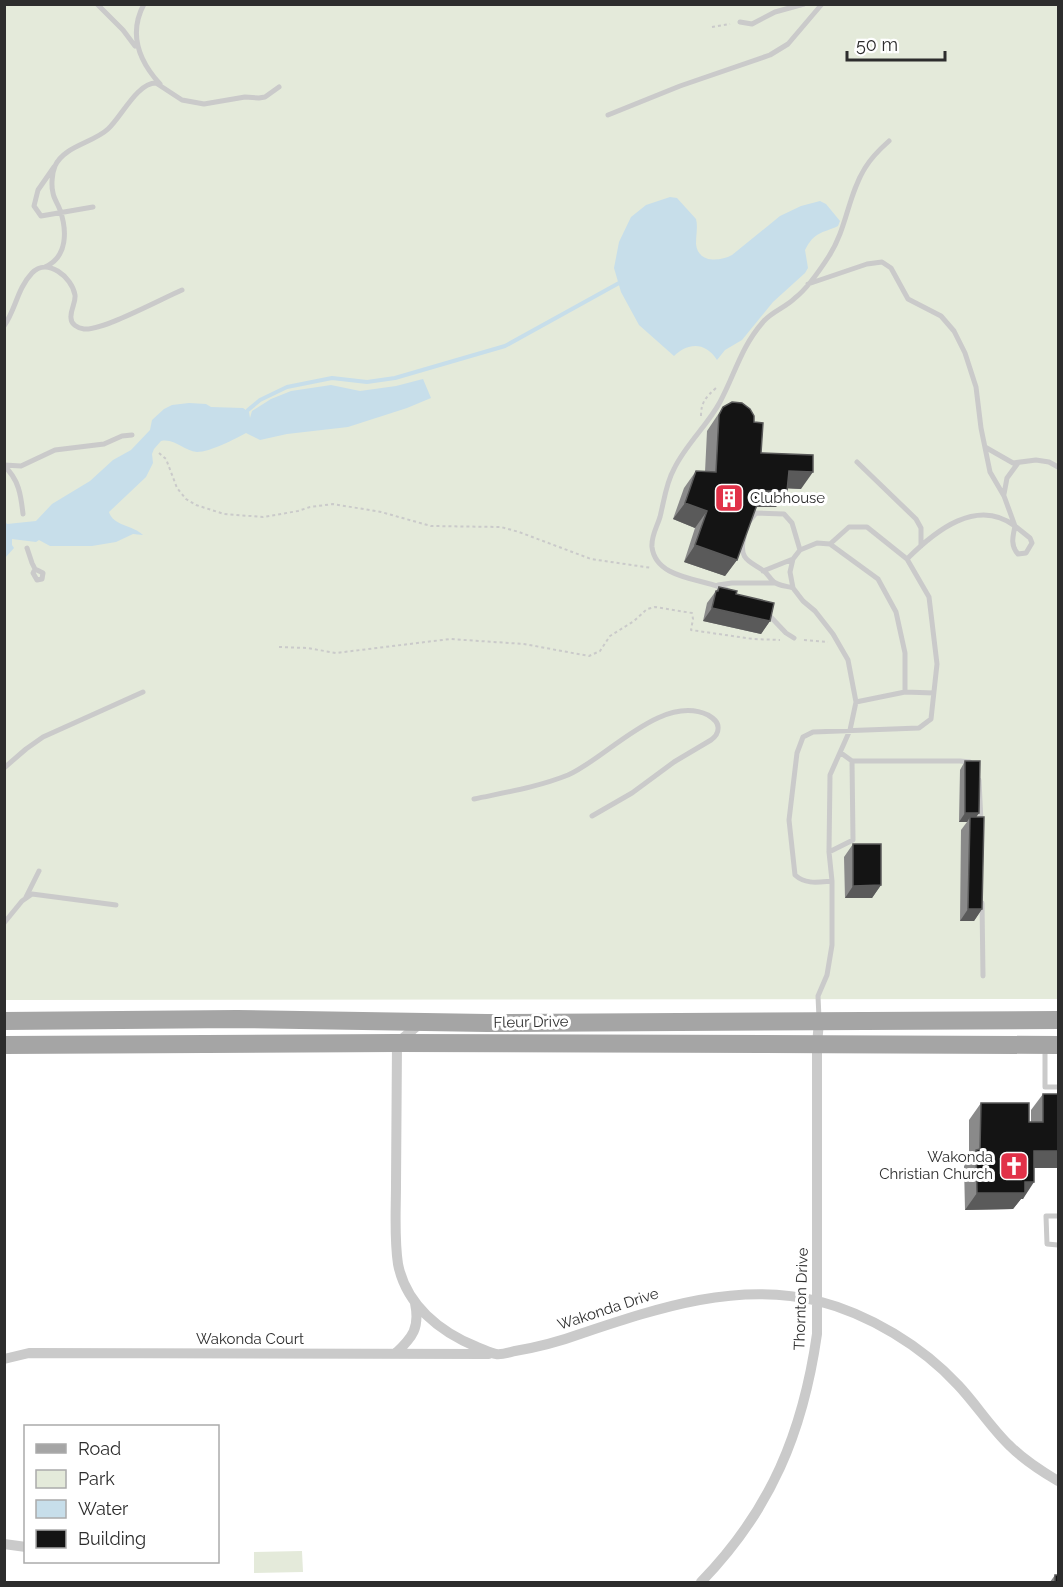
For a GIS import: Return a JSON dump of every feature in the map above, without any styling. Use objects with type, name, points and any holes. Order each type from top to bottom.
[{"type":"main road","name":"Fleur Drive","points":[[4,1021],[1059,1020]]},
{"type":"main road","name":"Fleur Drive","points":[[4,1045],[397,1043],[1052,1045]]},
{"type":"street","points":[[422,1022],[397,1043],[396,1241],[401,1274],[415,1302],[432,1322],[450,1335],[496,1354]]},
{"type":"street","name":"Thornton Drive","points":[[700,1582],[744,1532],[767,1496],[786,1457],[811,1376],[817,1334],[818,1301],[817,1044],[819,1022]]},
{"type":"street","name":"Wakonda Drive","points":[[496,1354],[561,1340],[677,1304],[716,1297],[755,1294],[793,1296],[818,1301],[842,1308],[870,1321],[929,1358],[971,1399],[1009,1445],[1059,1481]]},
{"type":"street","points":[[395,1354],[408,1342],[415,1330],[418,1318],[415,1302]]},
{"type":"street","name":"Wakonda Court","points":[[4,1359],[29,1353],[496,1354]]},
{"type":"street","points":[[4,1544],[24,1547]]},
{"type":"lane","points":[[97,4],[128,36],[145,65],[160,84],[182,100],[204,104],[245,97],[259,98],[265,97],[279,87]]},
{"type":"lane","points":[[137,50],[137,24],[144,4]]},
{"type":"lane","points":[[740,22],[752,24],[775,12],[804,4]]},
{"type":"lane","points":[[608,116],[680,86],[770,55],[788,44],[822,4]]},
{"type":"lane","points":[[93,207],[41,216],[34,206],[38,190],[55,166],[69,152],[98,138],[109,128],[144,85],[147,75],[145,65]]},
{"type":"lane","points":[[144,85],[160,84]]},
{"type":"lane","points":[[793,588],[776,584],[718,585],[697,582],[670,571],[657,559],[652,548],[654,534],[673,470],[687,447],[716,409],[729,385],[737,362],[760,325],[774,311],[794,300],[822,266],[835,246],[863,171],[889,141]]},
{"type":"lane","points":[[45,267],[56,260],[65,234],[61,213],[52,191],[55,166]]},
{"type":"lane","points":[[807,285],[882,262],[887,264],[908,299],[940,316],[957,337],[976,387],[990,472],[1004,496],[1015,526],[1012,538],[1014,549],[1018,554],[1026,553],[1030,549],[1030,538],[1015,526],[1005,518],[969,517],[946,527],[907,559]]},
{"type":"lane","points":[[4,326],[13,312],[19,289],[37,268],[45,267],[58,271],[69,282],[75,294],[70,319],[73,324],[85,329],[99,326],[182,290]]},
{"type":"lane","points":[[15,479],[17,469],[21,466],[55,450],[104,444],[122,436],[132,435]]},
{"type":"lane","points":[[985,447],[1005,459],[1018,463],[1036,460],[1049,462],[1059,467]]},
{"type":"lane","points":[[856,462],[916,519],[921,528],[921,546]]},
{"type":"lane","points":[[1004,496],[1006,478],[1018,463]]},
{"type":"lane","points":[[4,466],[21,466]]},
{"type":"lane","points":[[4,466],[15,479],[23,514]]},
{"type":"lane","points":[[776,584],[763,571],[753,567],[745,557],[742,543],[747,524],[756,513],[784,514],[792,523],[800,550]]},
{"type":"lane","points":[[830,544],[849,527],[867,527],[907,559],[929,597],[937,664],[931,719],[919,728],[813,732],[803,737],[797,753],[789,820],[795,874],[802,881],[832,880]]},
{"type":"lane","points":[[819,1022],[818,996],[827,975],[832,945],[830,775],[850,730],[856,702],[848,660],[815,611],[793,588],[790,572],[793,559],[800,550],[817,543],[830,544],[878,579],[896,612],[905,652],[904,692]]},
{"type":"lane","points":[[27,548],[35,569]]},
{"type":"lane","points":[[763,571],[793,559]]},
{"type":"lane","points":[[718,585],[735,595]]},
{"type":"lane","points":[[760,609],[769,614],[786,633],[794,638]]},
{"type":"lane","points":[[4,768],[26,748],[44,737],[143,692]]},
{"type":"lane","points":[[856,702],[904,692],[934,693]]},
{"type":"lane","points":[[474,799],[533,787],[571,774],[592,762],[639,727],[670,714],[695,711],[710,716],[716,721],[718,729],[715,737],[674,762],[632,793],[592,816]]},
{"type":"lane","points":[[841,753],[852,761],[973,763]]},
{"type":"lane","points":[[830,852],[853,840],[852,761]]},
{"type":"lane","points":[[978,772],[981,825]]},
{"type":"lane","points":[[4,923],[26,897],[39,871]]},
{"type":"lane","points":[[26,897],[39,893],[116,905]]},
{"type":"lane","points":[[982,895],[983,976]]},
{"type":"lane","points":[[1052,1045],[1045,1087],[1059,1087]]},
{"type":"lane","points":[[1059,1216],[1046,1216],[1046,1226],[1047,1244],[1059,1245]]},
{"type":"path","points":[[712,27],[740,22]]},
{"type":"path","points":[[159,453],[166,459],[177,488],[186,499],[196,505],[224,514],[263,518],[333,504],[381,512],[431,526],[501,527],[591,559],[670,571]]},
{"type":"path","points":[[279,646],[343,652],[450,639],[524,644],[589,656],[600,651],[610,636],[634,621],[647,609],[655,607],[692,613],[691,630],[753,639],[794,638],[838,642]]},
{"type":"green space","points":[[4,5],[1058,5],[1058,999],[5,1000]]},
{"type":"green space","points":[[302,1551],[303,1572],[254,1573],[254,1552]]},
{"type":"water","points":[[670,197],[677,198],[696,219],[696,244],[701,255],[715,260],[732,255],[780,216],[801,206],[820,201],[826,204],[840,221],[838,226],[812,239],[805,250],[808,268],[805,273],[773,302],[742,340],[725,350],[717,360],[708,350],[697,346],[685,348],[674,356],[639,325],[621,292],[614,268],[619,242],[631,217],[646,205]]},
{"type":"water","points":[[423,379],[431,398],[348,427],[287,434],[260,440],[246,433],[215,448],[197,452],[171,441],[161,441],[154,449],[153,463],[146,477],[109,512],[111,517],[119,523],[143,535],[133,534],[116,542],[92,546],[50,546],[39,540],[36,542],[12,539],[14,548],[5,558],[5,521],[7,524],[36,521],[52,504],[90,481],[113,460],[131,450],[150,430],[152,420],[172,405],[189,403],[206,404],[211,407],[243,408],[249,412],[250,418],[252,411],[271,399],[291,391],[331,385],[360,391],[396,386]]},
{"type":"building","name":"Clubhouse","points":[[732,402],[742,403],[750,409],[754,422],[763,423],[761,453],[813,455],[813,472],[789,471],[787,491],[762,491],[737,560],[695,545],[707,511],[685,503],[696,471],[716,472],[719,415],[723,407]]},
{"type":"building","points":[[719,587],[737,591],[736,594],[774,603],[770,621],[712,608]]},
{"type":"building","points":[[965,761],[980,761],[979,813],[965,813]]},
{"type":"building","points":[[970,817],[984,817],[982,909],[968,909]]},
{"type":"building","points":[[853,844],[881,844],[881,885],[853,886]]},
{"type":"building","points":[[1043,1094],[1059,1094],[1059,1151],[1034,1151],[1034,1182],[1025,1182],[1025,1193],[977,1193],[976,1150],[980,1149],[981,1103],[1029,1103],[1029,1122],[1043,1122]]},
{"type":"building","points":[[1055,1575],[1059,1575],[1059,1582],[1055,1582]]},
{"type":"waterway","points":[[248,410],[260,400],[287,387],[332,378],[367,382],[395,378],[505,346],[619,283]]},
{"type":"place","name":"Clubhouse","points":[[729,498]]},
{"type":"place","name":"Wakonda Christian Church","points":[[1014,1166]]}]
